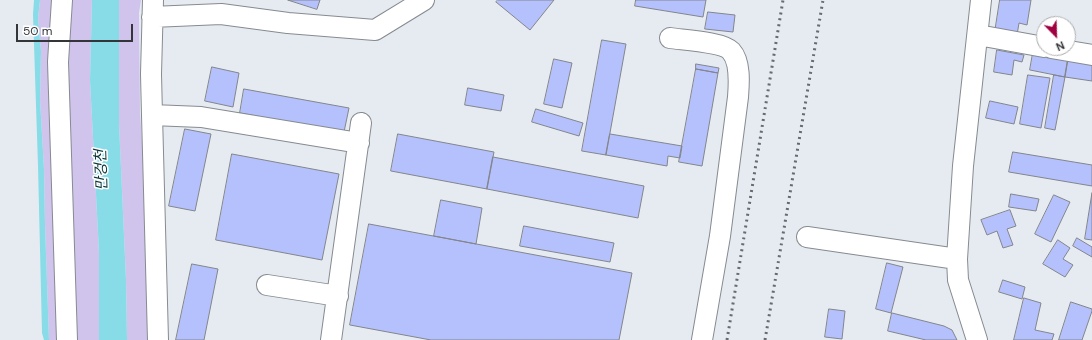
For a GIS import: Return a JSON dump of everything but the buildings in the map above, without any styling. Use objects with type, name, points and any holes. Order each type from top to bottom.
[{"type":"street","points":[[62,0],[58,62],[67,340]]},
{"type":"street","points":[[158,340],[152,115],[152,8],[221,14],[288,23],[374,30],[424,0]]},
{"type":"street","points":[[977,340],[958,280],[957,259],[963,166],[981,0]]},
{"type":"street","points":[[978,35],[1036,46]]},
{"type":"street","points":[[670,38],[718,44],[731,50],[736,60],[739,77],[737,104],[720,236],[702,340]]},
{"type":"street","points":[[1076,52],[1092,55]]},
{"type":"street","points":[[152,115],[201,117],[359,143]]},
{"type":"street","points":[[332,340],[361,123]]},
{"type":"street","points":[[807,237],[957,259]]},
{"type":"street","points":[[267,285],[338,296]]},
{"type":"shaded area","points":[[40,0],[60,0],[65,340],[49,340],[44,169],[40,100],[41,51],[38,18]]},
{"type":"shaded area","points":[[64,0],[92,0],[90,80],[99,252],[99,340],[69,340]]},
{"type":"shaded area","points":[[119,0],[141,0],[139,13],[140,113],[148,230],[152,340],[127,340],[126,280],[119,124]]},
{"type":"water","points":[[34,0],[40,0],[38,18],[41,51],[40,100],[44,169],[49,340],[44,340],[42,333],[33,14]]},
{"type":"water","name":"만겅천","points":[[92,0],[119,0],[119,124],[126,280],[127,340],[99,340],[99,252],[90,80]]},
{"type":"railway","points":[[727,340],[783,0]]},
{"type":"railway","points":[[765,340],[823,0]]}]
